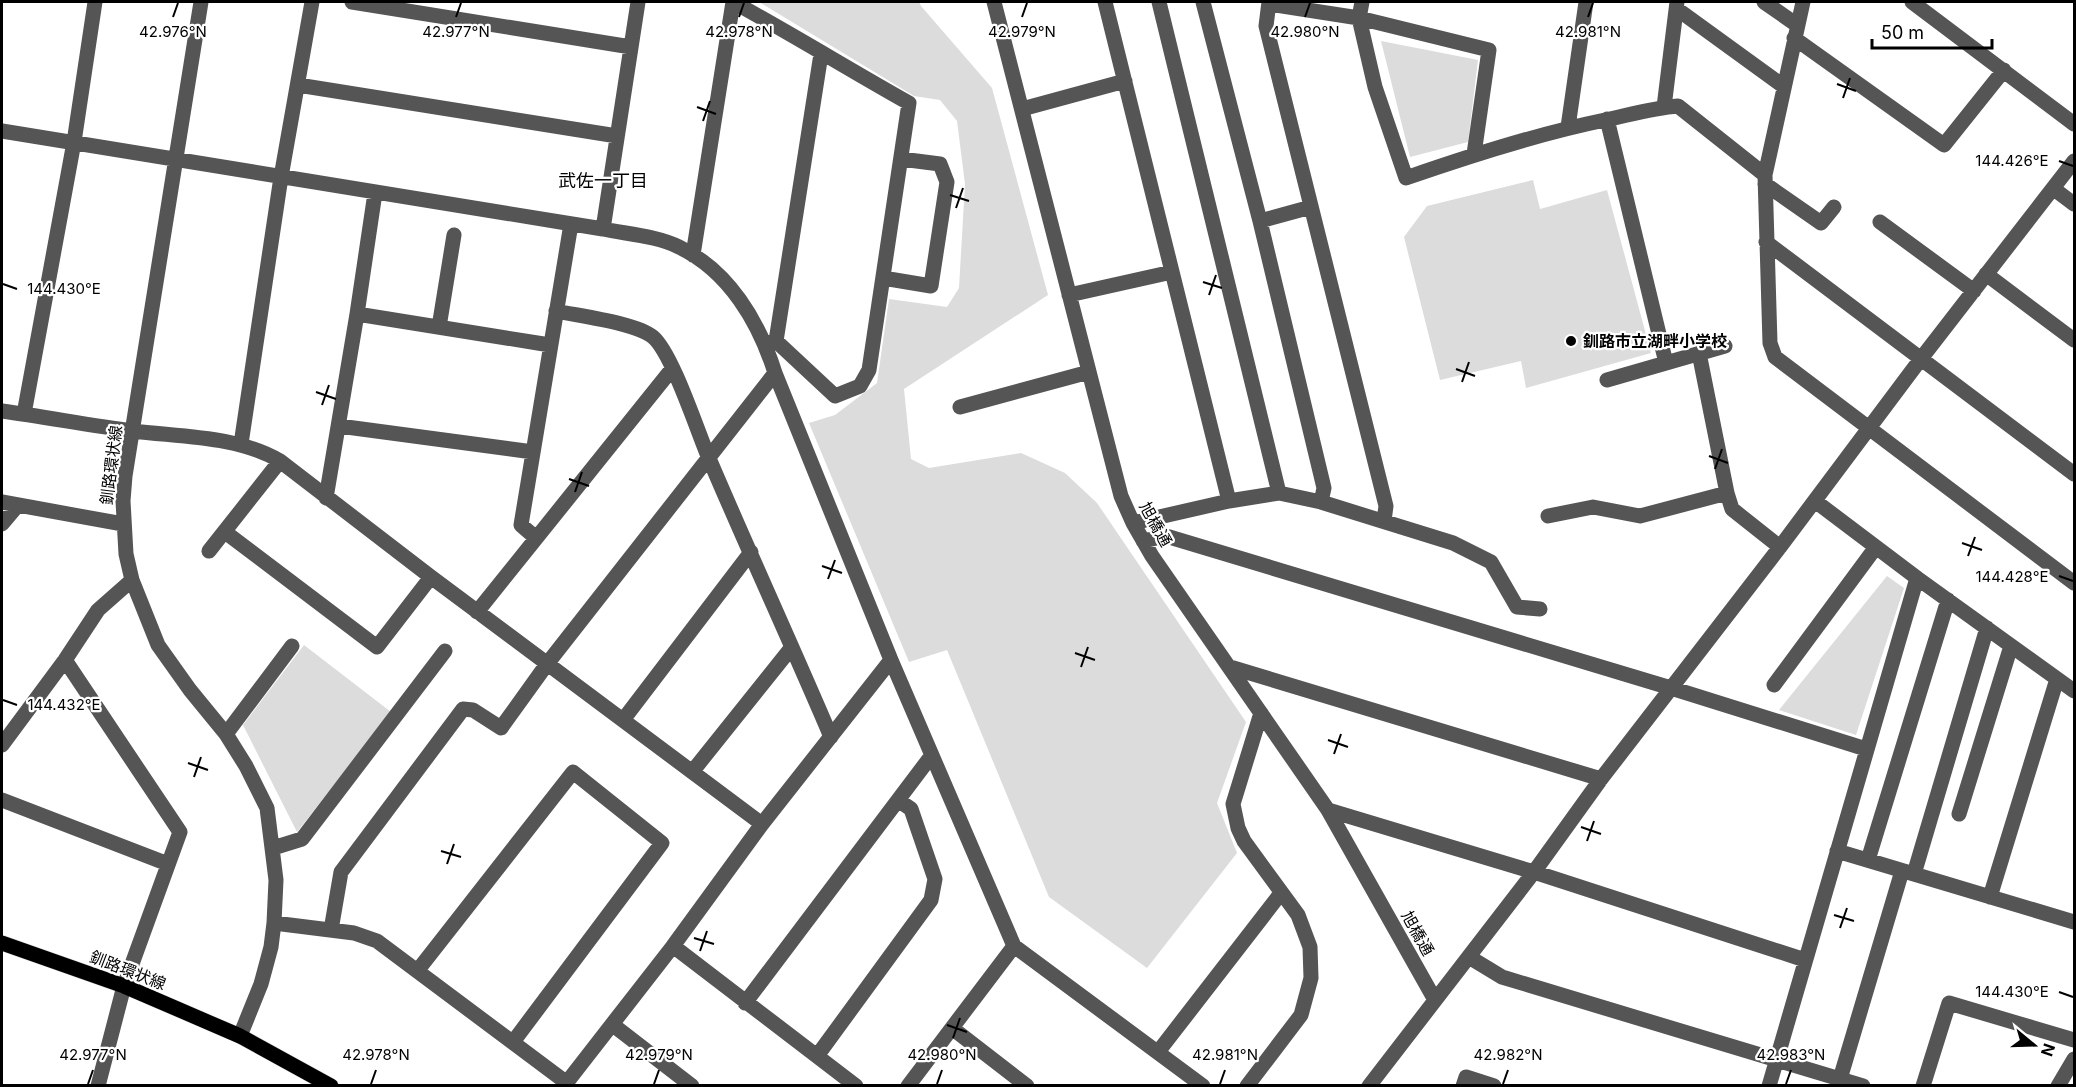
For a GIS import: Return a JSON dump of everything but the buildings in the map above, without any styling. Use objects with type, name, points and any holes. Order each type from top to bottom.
[{"type":"main road","name":"釧路環状線","points":[[2,943],[124,986],[240,1036],[331,1086]]},
{"type":"street","points":[[24,414],[74,142],[95,2]]},
{"type":"street","name":"釧路環状線","points":[[201,2],[125,476],[123,524],[132,580],[159,645],[190,690],[226,734],[246,766],[267,808],[276,880],[274,923],[271,947],[261,984],[240,1036]]},
{"type":"street","points":[[241,444],[281,177],[312,2]]},
{"type":"street","points":[[352,2],[407,6],[631,47]]},
{"type":"street","points":[[603,229],[638,2]]},
{"type":"street","points":[[2,131],[603,229],[679,246],[712,268],[733,290],[771,342],[835,396],[860,386],[869,370],[909,103],[821,54],[797,36],[733,2],[693,255]]},
{"type":"street","name":"旭橋通","points":[[994,2],[1120,496],[1143,541],[1328,810],[1435,1000]]},
{"type":"street","points":[[1105,2],[1229,501]]},
{"type":"street","points":[[1159,2],[1280,493]]},
{"type":"street","points":[[1203,2],[1260,222],[1324,488],[1321,502]]},
{"type":"street","points":[[1362,2],[1359,18],[1376,87],[1406,178],[1474,154],[1568,127],[1678,106],[1821,223],[1834,207]]},
{"type":"street","points":[[1568,127],[1586,2]]},
{"type":"street","points":[[1764,2],[1795,31],[1944,146],[2004,70]]},
{"type":"street","points":[[1803,2],[1783,86],[1765,179],[1770,343],[1775,357],[2074,583]]},
{"type":"street","points":[[1911,2],[2074,124]]},
{"type":"street","points":[[1384,521],[1386,506],[1266,26],[1269,3],[1359,18],[1489,50],[1474,154]]},
{"type":"street","points":[[1677,5],[1783,86]]},
{"type":"street","points":[[1664,107],[1677,5]]},
{"type":"street","points":[[821,54],[771,342],[775,373],[891,660],[1014,946],[1203,1086]]},
{"type":"street","points":[[1022,109],[1125,81]]},
{"type":"street","points":[[298,85],[617,136]]},
{"type":"street","points":[[1607,119],[1666,363]]},
{"type":"street","points":[[883,278],[931,286],[947,182],[940,164],[901,159]]},
{"type":"street","points":[[1369,1086],[1534,872],[1601,779],[1780,547],[1920,360],[2074,161]]},
{"type":"street","points":[[2054,189],[2074,204]]},
{"type":"street","points":[[326,498],[375,193]]},
{"type":"street","points":[[1260,222],[1311,207]]},
{"type":"street","points":[[1880,222],[1974,291]]},
{"type":"street","points":[[536,538],[520,525],[571,224]]},
{"type":"street","points":[[439,327],[454,235]]},
{"type":"street","points":[[1766,242],[2074,474]]},
{"type":"street","points":[[1069,294],[1172,272]]},
{"type":"street","points":[[1986,274],[2074,340]]},
{"type":"street","points":[[556,311],[636,328],[652,336],[661,346],[831,737]]},
{"type":"street","points":[[357,314],[550,345]]},
{"type":"street","points":[[1606,380],[1725,346]]},
{"type":"street","points":[[1700,353],[1732,510],[1780,547]]},
{"type":"street","points":[[477,612],[672,369]]},
{"type":"street","points":[[960,407],[1089,372]]},
{"type":"street","points":[[331,930],[341,872],[464,709],[472,710],[501,728],[547,664],[775,373]]},
{"type":"street","points":[[2,411],[133,431],[241,444],[263,451],[280,461],[477,612],[762,824]]},
{"type":"street","points":[[339,426],[533,452]]},
{"type":"street","points":[[209,551],[280,461]]},
{"type":"street","points":[[1132,523],[1229,501],[1280,493],[1321,502],[1453,543],[1491,562],[1517,607],[1540,609]]},
{"type":"street","points":[[1548,516],[1593,507],[1640,516],[1727,493]]},
{"type":"street","points":[[1815,501],[2074,692]]},
{"type":"street","points":[[2,502],[123,524]]},
{"type":"street","points":[[2,524],[18,505]]},
{"type":"street","points":[[225,531],[377,647],[431,577]]},
{"type":"street","points":[[1143,541],[1166,536],[1866,749]]},
{"type":"street","points":[[1774,686],[1876,547]]},
{"type":"street","points":[[623,720],[752,552]]},
{"type":"street","points":[[1768,1086],[1917,578]]},
{"type":"street","points":[[2,745],[65,660],[98,610],[132,580]]},
{"type":"street","points":[[1868,860],[1948,600]]},
{"type":"street","points":[[1840,1079],[1987,628]]},
{"type":"street","points":[[226,734],[292,646]]},
{"type":"street","points":[[1959,814],[2011,646]]},
{"type":"street","points":[[692,772],[792,647]]},
{"type":"street","points":[[273,848],[302,839],[445,651]]},
{"type":"street","points":[[65,660],[180,832],[124,986],[98,1086]]},
{"type":"street","points":[[274,923],[354,933],[377,941],[566,1084],[673,946],[762,824],[891,660]]},
{"type":"street","points":[[1230,667],[1601,779]]},
{"type":"street","points":[[1990,897],[2056,679]]},
{"type":"street","points":[[1247,1086],[1301,1015],[1311,978],[1310,948],[1298,915],[1244,841],[1238,828],[1233,804],[1261,713]]},
{"type":"street","points":[[745,1003],[932,755]]},
{"type":"street","points":[[418,970],[573,772],[662,843],[513,1042]]},
{"type":"street","points":[[2,800],[168,864]]},
{"type":"street","points":[[817,1056],[931,900],[935,879],[911,809],[898,800]]},
{"type":"street","points":[[1328,810],[1534,872],[1805,960]]},
{"type":"street","points":[[1837,851],[2074,922]]},
{"type":"street","points":[[1158,1052],[1281,893]]},
{"type":"street","points":[[673,946],[856,1086]]},
{"type":"street","points":[[908,1086],[1014,946]]},
{"type":"street","points":[[1469,957],[1502,977],[1863,1086]]},
{"type":"street","points":[[1923,1086],[1949,1003],[2074,1040]]},
{"type":"street","points":[[613,1025],[692,1086]]},
{"type":"street","points":[[952,1028],[1027,1086]]},
{"type":"street","points":[[2058,1086],[2074,1059]]},
{"type":"street","points":[[1463,1086],[1466,1077],[1494,1086]]},
{"type":"shaded area","points":[[759,2],[919,2],[992,88],[1048,295],[904,389],[911,459],[929,468],[1021,453],[1065,473],[1097,503],[1246,722],[1217,803],[1237,853],[1147,968],[1049,897],[947,650],[909,662],[809,423],[835,415],[877,383],[889,299],[947,307],[959,288],[965,184],[957,121],[940,100],[914,96]]},
{"type":"shaded area","points":[[1381,41],[1478,60],[1468,142],[1410,157]]},
{"type":"shaded area","points":[[1533,180],[1540,209],[1607,190],[1651,353],[1526,388],[1521,361],[1440,380],[1404,237],[1427,206]]},
{"type":"shaded area","points":[[1887,576],[1904,588],[1856,735],[1779,710]]},
{"type":"shaded area","points":[[304,645],[391,712],[297,832],[243,725]]},
{"type":"place","name":"釧路市立湖畔小学校","points":[[1571,341]]},
{"type":"district","name":"武佐一丁目","points":[[603,181]]}]
